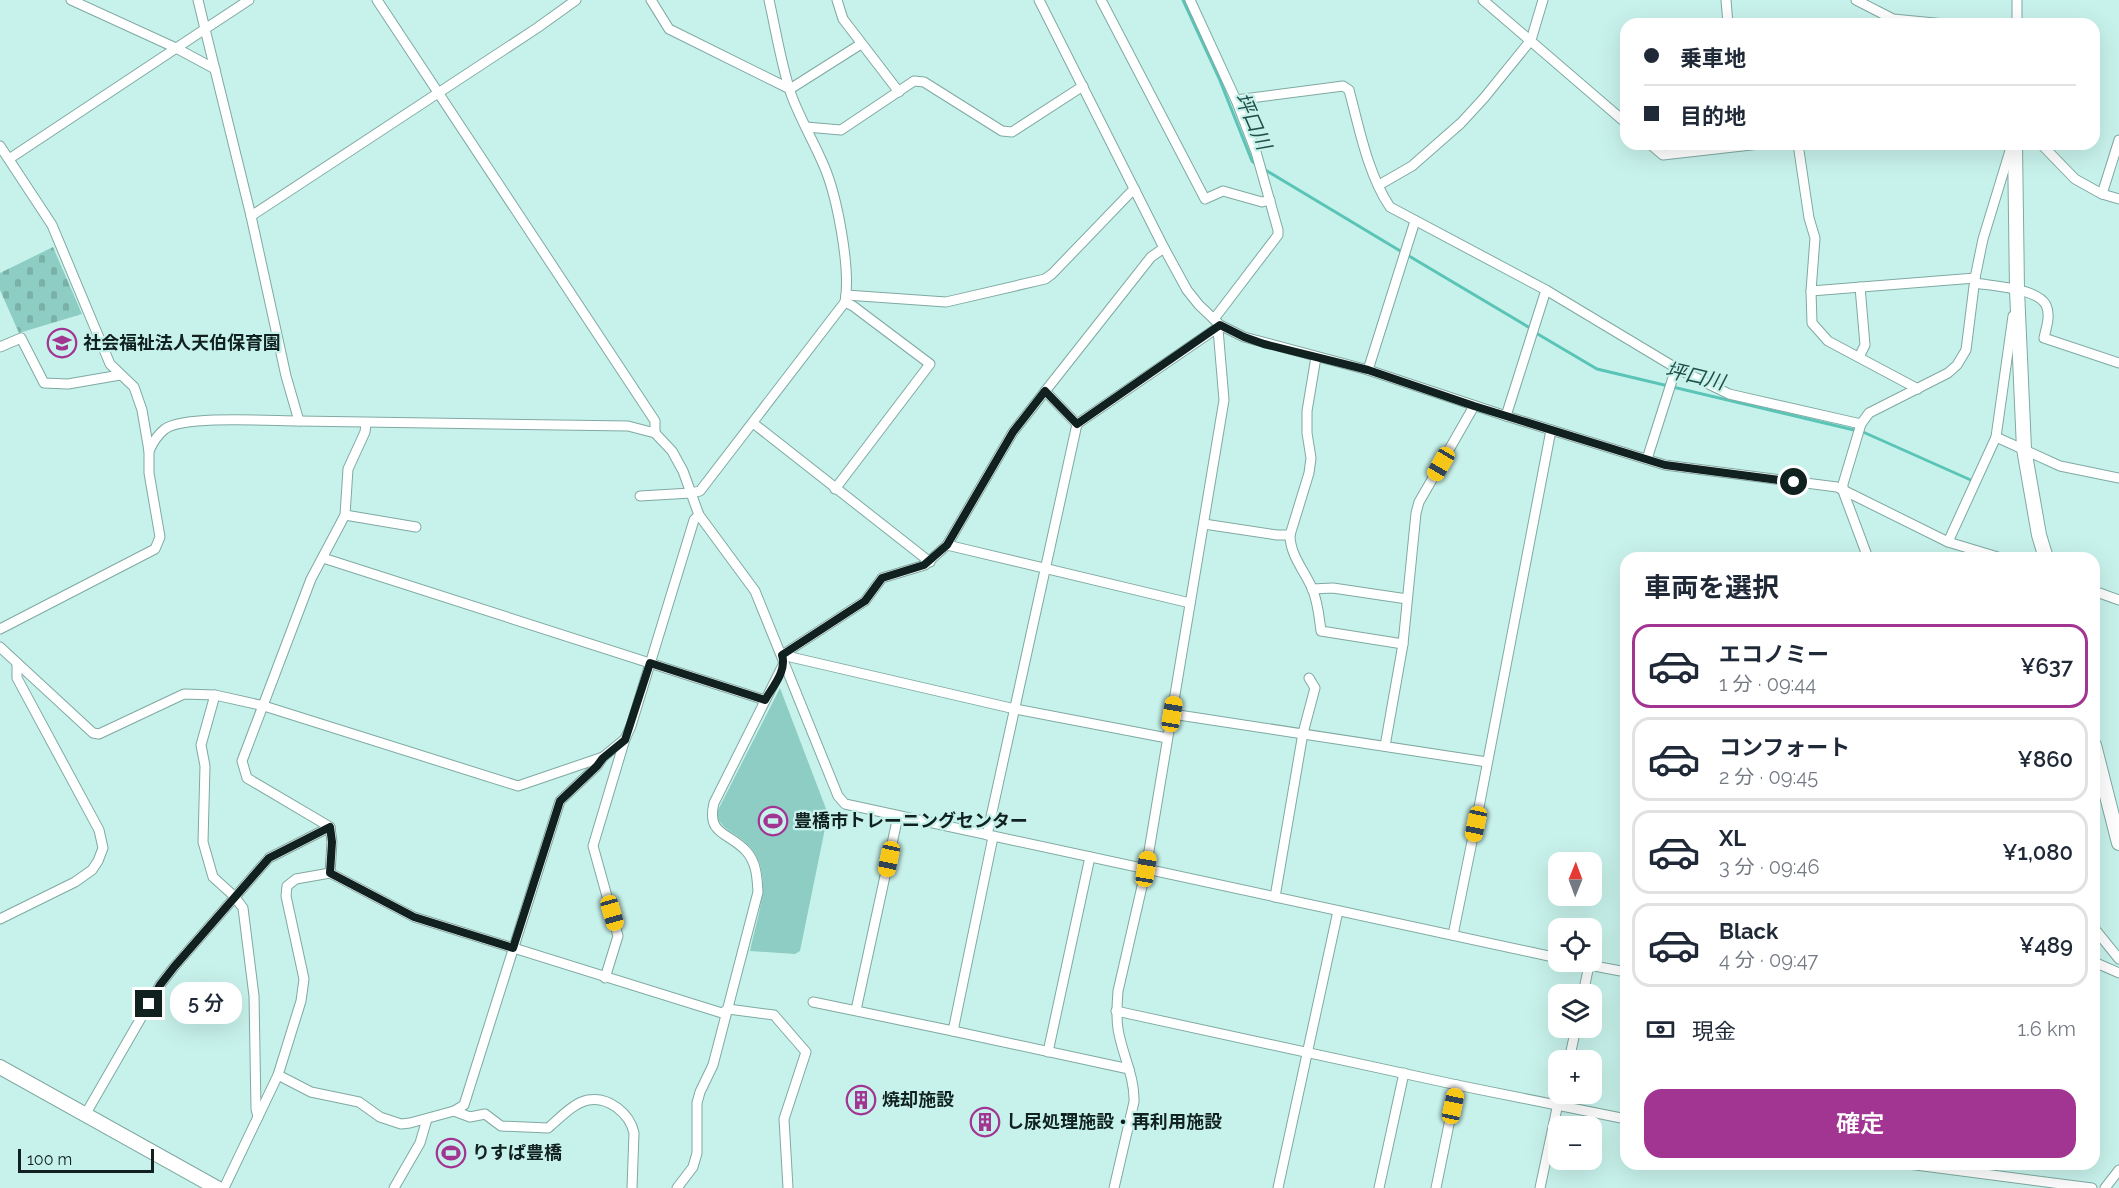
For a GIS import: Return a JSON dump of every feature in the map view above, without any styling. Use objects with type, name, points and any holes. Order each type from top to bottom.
[{"type":"street","points":[[70,0],[176,48],[215,69]]},
{"type":"street","points":[[198,0],[251,216],[286,376],[299,422]]},
{"type":"street","points":[[9,159],[249,0]]},
{"type":"street","points":[[377,0],[655,421],[656,433]]},
{"type":"street","points":[[651,0],[669,29],[790,90]]},
{"type":"street","points":[[640,496],[700,491],[845,298],[843,246],[838,213],[825,167],[790,90],[769,0]]},
{"type":"street","points":[[837,0],[843,19],[899,92]]},
{"type":"street","points":[[1039,0],[1187,290],[1217,324],[1244,337],[1368,370],[1474,406],[1665,465],[1837,488],[1948,542],[1981,552]]},
{"type":"street","points":[[1101,0],[1205,199],[1223,191],[1262,202],[1270,200]]},
{"type":"street","points":[[953,1031],[1015,708],[1077,424],[1217,324],[1278,235],[1259,161],[1236,100],[1190,0]]},
{"type":"street","points":[[1484,0],[1620,118]]},
{"type":"street","points":[[1379,185],[1412,166],[1461,123],[1531,40],[1543,0]]},
{"type":"street","points":[[1726,0],[1728,18]]},
{"type":"street","points":[[1856,0],[1891,18]]},
{"type":"street","points":[[2017,0],[2017,18]]},
{"type":"street","points":[[251,216],[537,28],[570,2]]},
{"type":"street","points":[[790,90],[861,44]]},
{"type":"street","points":[[806,127],[841,130],[914,81],[924,81],[1002,131],[1012,132],[1083,86]]},
{"type":"street","points":[[1236,100],[1343,86],[1349,90],[1363,143],[1390,207],[1546,290],[1676,368],[1729,394],[1861,424]]},
{"type":"street","points":[[2102,194],[2119,140]]},
{"type":"street","points":[[0,146],[52,225],[110,364],[134,387],[142,410],[149,451],[149,473],[160,537],[155,549],[0,629]]},
{"type":"street","points":[[1657,150],[1663,155],[1702,150]]},
{"type":"street","points":[[1799,150],[1809,218],[1815,238],[1810,311],[1812,323],[1828,341],[1918,389]]},
{"type":"street","points":[[1865,552],[1843,484],[1861,424],[1869,413],[1948,373],[1957,365],[1966,350],[1983,238],[2012,150]]},
{"type":"street","points":[[2014,150],[2024,449],[2039,535],[2044,552]]},
{"type":"street","points":[[2048,150],[2075,179],[2102,194],[2119,199]]},
{"type":"street","points":[[845,298],[946,302],[1045,279],[1135,190]]},
{"type":"street","points":[[1368,370],[1415,221]]},
{"type":"street","points":[[677,1188],[693,1167],[697,1153],[697,1103],[713,1065],[758,892],[757,871],[747,852],[714,826],[711,815],[714,803],[783,659],[865,601],[882,578],[930,562],[947,545],[1013,432],[1151,257],[1164,248]]},
{"type":"street","points":[[1811,291],[1975,280],[2034,295],[2046,304],[2049,318],[2044,338],[2119,363]]},
{"type":"street","points":[[1859,357],[1865,345],[1860,287]]},
{"type":"street","points":[[1506,416],[1546,290]]},
{"type":"street","points":[[1948,542],[1996,437],[2017,290]]},
{"type":"street","points":[[835,489],[930,364],[845,298]]},
{"type":"street","points":[[1114,1188],[1134,1102],[1134,1091],[1118,1030],[1116,1011],[1118,991],[1146,869],[1224,400],[1217,324]]},
{"type":"street","points":[[0,346],[21,338],[44,383],[68,384],[120,375]]},
{"type":"street","points":[[1316,357],[1307,411],[1307,433],[1311,458],[1309,473],[1290,535],[1290,546],[1312,589],[1321,631],[1403,644]]},
{"type":"street","points":[[1647,459],[1676,368]]},
{"type":"street","points":[[1045,391],[1077,424]]},
{"type":"street","points":[[1385,746],[1403,644],[1416,513],[1419,502],[1474,406]]},
{"type":"street","points":[[149,451],[155,439],[166,428],[178,423],[199,421],[627,426],[656,433],[672,451],[683,471],[699,515],[755,591],[838,796],[845,804],[1548,956]]},
{"type":"street","points":[[753,423],[930,562]]},
{"type":"street","points":[[330,827],[247,778],[242,762],[311,579],[345,515],[348,469],[365,432],[366,424]]},
{"type":"street","points":[[1453,935],[1551,430]]},
{"type":"street","points":[[1996,437],[2060,466],[2119,478]]},
{"type":"street","points":[[345,515],[416,527]]},
{"type":"street","points":[[605,978],[618,936],[593,846],[694,520],[699,515]]},
{"type":"street","points":[[1204,524],[1290,535]]},
{"type":"street","points":[[947,545],[1190,603]]},
{"type":"street","points":[[323,558],[765,700]]},
{"type":"street","points":[[1312,589],[1333,588],[1407,599]]},
{"type":"street","points":[[2100,593],[2119,600]]},
{"type":"street","points":[[0,647],[93,733],[99,734],[184,694],[215,695],[264,706],[518,786],[603,758]]},
{"type":"street","points":[[783,659],[1167,738]]},
{"type":"street","points":[[0,919],[75,882],[93,870],[103,848],[99,830],[17,678],[17,663]]},
{"type":"street","points":[[1275,897],[1303,733],[1315,688],[1309,678]]},
{"type":"street","points":[[215,695],[201,745],[205,766],[203,842],[213,877],[234,896],[243,908],[247,927],[254,996],[258,1117]]},
{"type":"street","points":[[1172,714],[1487,762]]},
{"type":"street","points":[[278,1075],[311,1092],[358,1102],[380,1117],[395,1123],[410,1124],[454,1111],[464,1105],[560,801],[603,758],[625,740]]},
{"type":"street","points":[[2100,769],[2119,843]]},
{"type":"street","points":[[856,1010],[898,816]]},
{"type":"street","points":[[85,1115],[160,985],[234,896],[269,858],[330,827]]},
{"type":"street","points":[[330,827],[332,842],[330,873]]},
{"type":"street","points":[[1048,1052],[1090,857]]},
{"type":"street","points":[[224,1188],[278,1075],[301,1001],[304,978],[286,896],[287,886],[296,879],[330,873],[414,917],[722,1013],[728,1010],[774,1015],[806,1052],[784,1119],[788,1188]]},
{"type":"street","points":[[1278,1188],[1338,911]]},
{"type":"street","points":[[2100,935],[2119,959]]},
{"type":"street","points":[[2100,965],[2119,973]]},
{"type":"street","points":[[1602,967],[1620,971]]},
{"type":"street","points":[[813,1002],[1129,1069]]},
{"type":"street","points":[[1116,1011],[1620,1118]]},
{"type":"street","points":[[0,1067],[217,1188]]},
{"type":"street","points":[[1379,1188],[1404,1073]]},
{"type":"street","points":[[1436,1188],[1457,1085]]},
{"type":"street","points":[[454,1111],[470,1117],[484,1114],[501,1126],[548,1128],[572,1108],[588,1100],[606,1103],[627,1116],[632,1126],[634,1133],[632,1188]]},
{"type":"street","points":[[1540,1188],[1556,1105]]},
{"type":"street","points":[[394,1188],[420,1143],[427,1119]]},
{"type":"street","points":[[1954,1170],[2092,1188]]},
{"type":"street","points":[[2105,1188],[2119,1170]]},
{"type":"green space","points":[[53,247],[82,314],[19,333],[0,290],[0,273]]},
{"type":"green space","name":"豊橋市トレーニングセンター","points":[[780,688],[828,814],[800,951],[795,954],[750,951],[762,894],[760,866],[755,853],[745,842],[724,827],[716,814]]},
{"type":"waterway","name":"坪口川","points":[[1183,0],[1219,78],[1252,161],[1257,165]]},
{"type":"waterway","name":"坪口川","points":[[1262,168],[1402,252]]},
{"type":"waterway","name":"坪口川","points":[[1409,256],[1530,328]]},
{"type":"waterway","name":"坪口川","points":[[1536,333],[1597,369],[1854,430]]},
{"type":"waterway","name":"坪口川","points":[[1863,432],[1973,481]]},
{"type":"place","name":"社会福祉法人天伯保育園","points":[[62,343]]},
{"type":"place","name":"豊橋市トレーニングセンター","points":[[773,821]]},
{"type":"place","name":"焼却施設","points":[[861,1100]]},
{"type":"place","name":"し尿処理施設・再利用施設","points":[[985,1122]]},
{"type":"place","name":"りすぱ豊橋","points":[[451,1153]]},
{"type":"route","points":[[149,1004],[174,967],[269,858],[330,827],[332,842],[330,873],[414,917],[513,948],[560,801],[603,758],[625,740],[650,663],[765,700],[782,671],[784,663],[782,655],[865,601],[882,578],[930,562],[947,545],[1013,432],[1045,391],[1077,424],[1218,329],[1220,325],[1264,344],[1368,370],[1474,406],[1665,465],[1794,482]]}]
